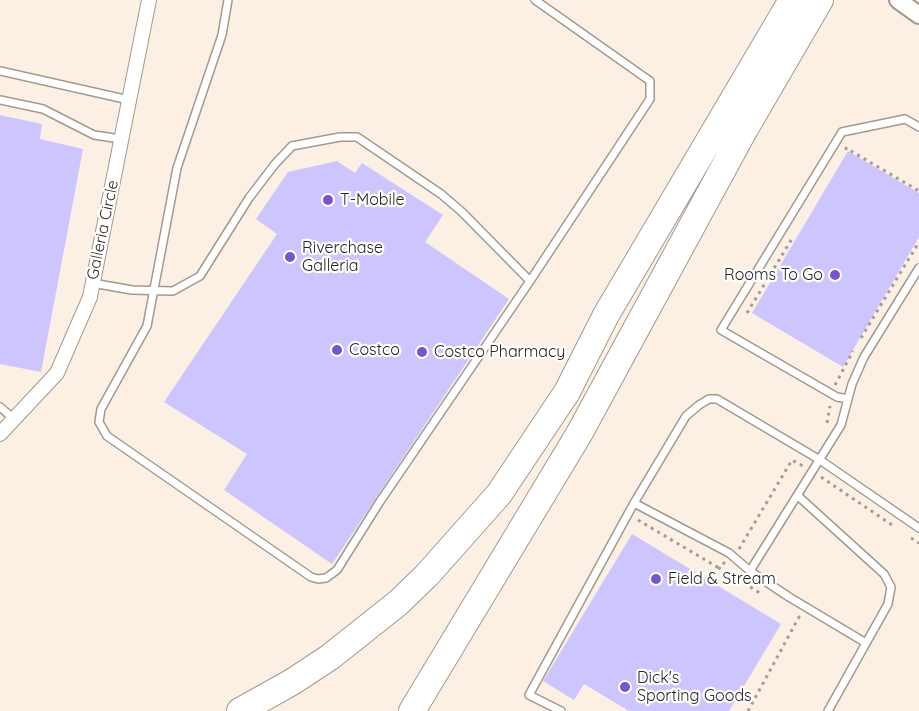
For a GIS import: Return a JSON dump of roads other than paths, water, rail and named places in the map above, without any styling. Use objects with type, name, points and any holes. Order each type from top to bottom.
[{"type":"highway","points":[[240,711],[273,694],[330,657],[398,603],[427,575],[499,494],[567,392],[606,315],[792,0]]},
{"type":"highway","points":[[417,704],[579,434],[742,134],[820,0]]},
{"type":"street","name":"Galleria Circle","points":[[0,434],[57,373],[90,297],[149,0]]},
{"type":"street","points":[[898,0],[919,15]]},
{"type":"lane","points":[[228,0],[222,35],[177,168],[147,326],[101,409],[99,422],[107,436],[311,577],[318,579],[326,578],[337,570],[379,503],[650,99],[650,81],[535,0]]},
{"type":"lane","points":[[0,71],[129,100]]},
{"type":"lane","points":[[0,100],[43,109],[94,135],[121,139]]},
{"type":"lane","points":[[848,399],[837,397],[721,330],[842,132],[905,119],[919,128]]},
{"type":"lane","points":[[92,283],[132,290],[172,291],[200,276],[249,198],[292,146],[340,137],[357,137],[441,194],[462,212],[530,281]]},
{"type":"lane","points":[[750,571],[841,425],[852,384],[864,357],[919,268]]},
{"type":"lane","points":[[561,711],[529,694],[634,503],[686,416],[710,399],[717,399],[820,460],[919,528]]},
{"type":"lane","points":[[0,407],[14,419]]},
{"type":"lane","points":[[798,496],[884,574],[891,587],[888,604],[828,711]]},
{"type":"lane","points":[[634,503],[731,555],[750,571],[789,597],[866,643]]},
{"type":"place","name":"T-Mobile","points":[[328,200]]},
{"type":"place","name":"Riverchase Galleria","points":[[290,257]]},
{"type":"place","name":"Rooms To Go","points":[[835,275]]},
{"type":"place","name":"Costco","points":[[337,350]]},
{"type":"place","name":"Costco Pharmacy","points":[[422,352]]},
{"type":"place","name":"Field & Stream","points":[[656,579]]},
{"type":"place","name":"Dick's Sporting Goods","points":[[625,687]]}]
